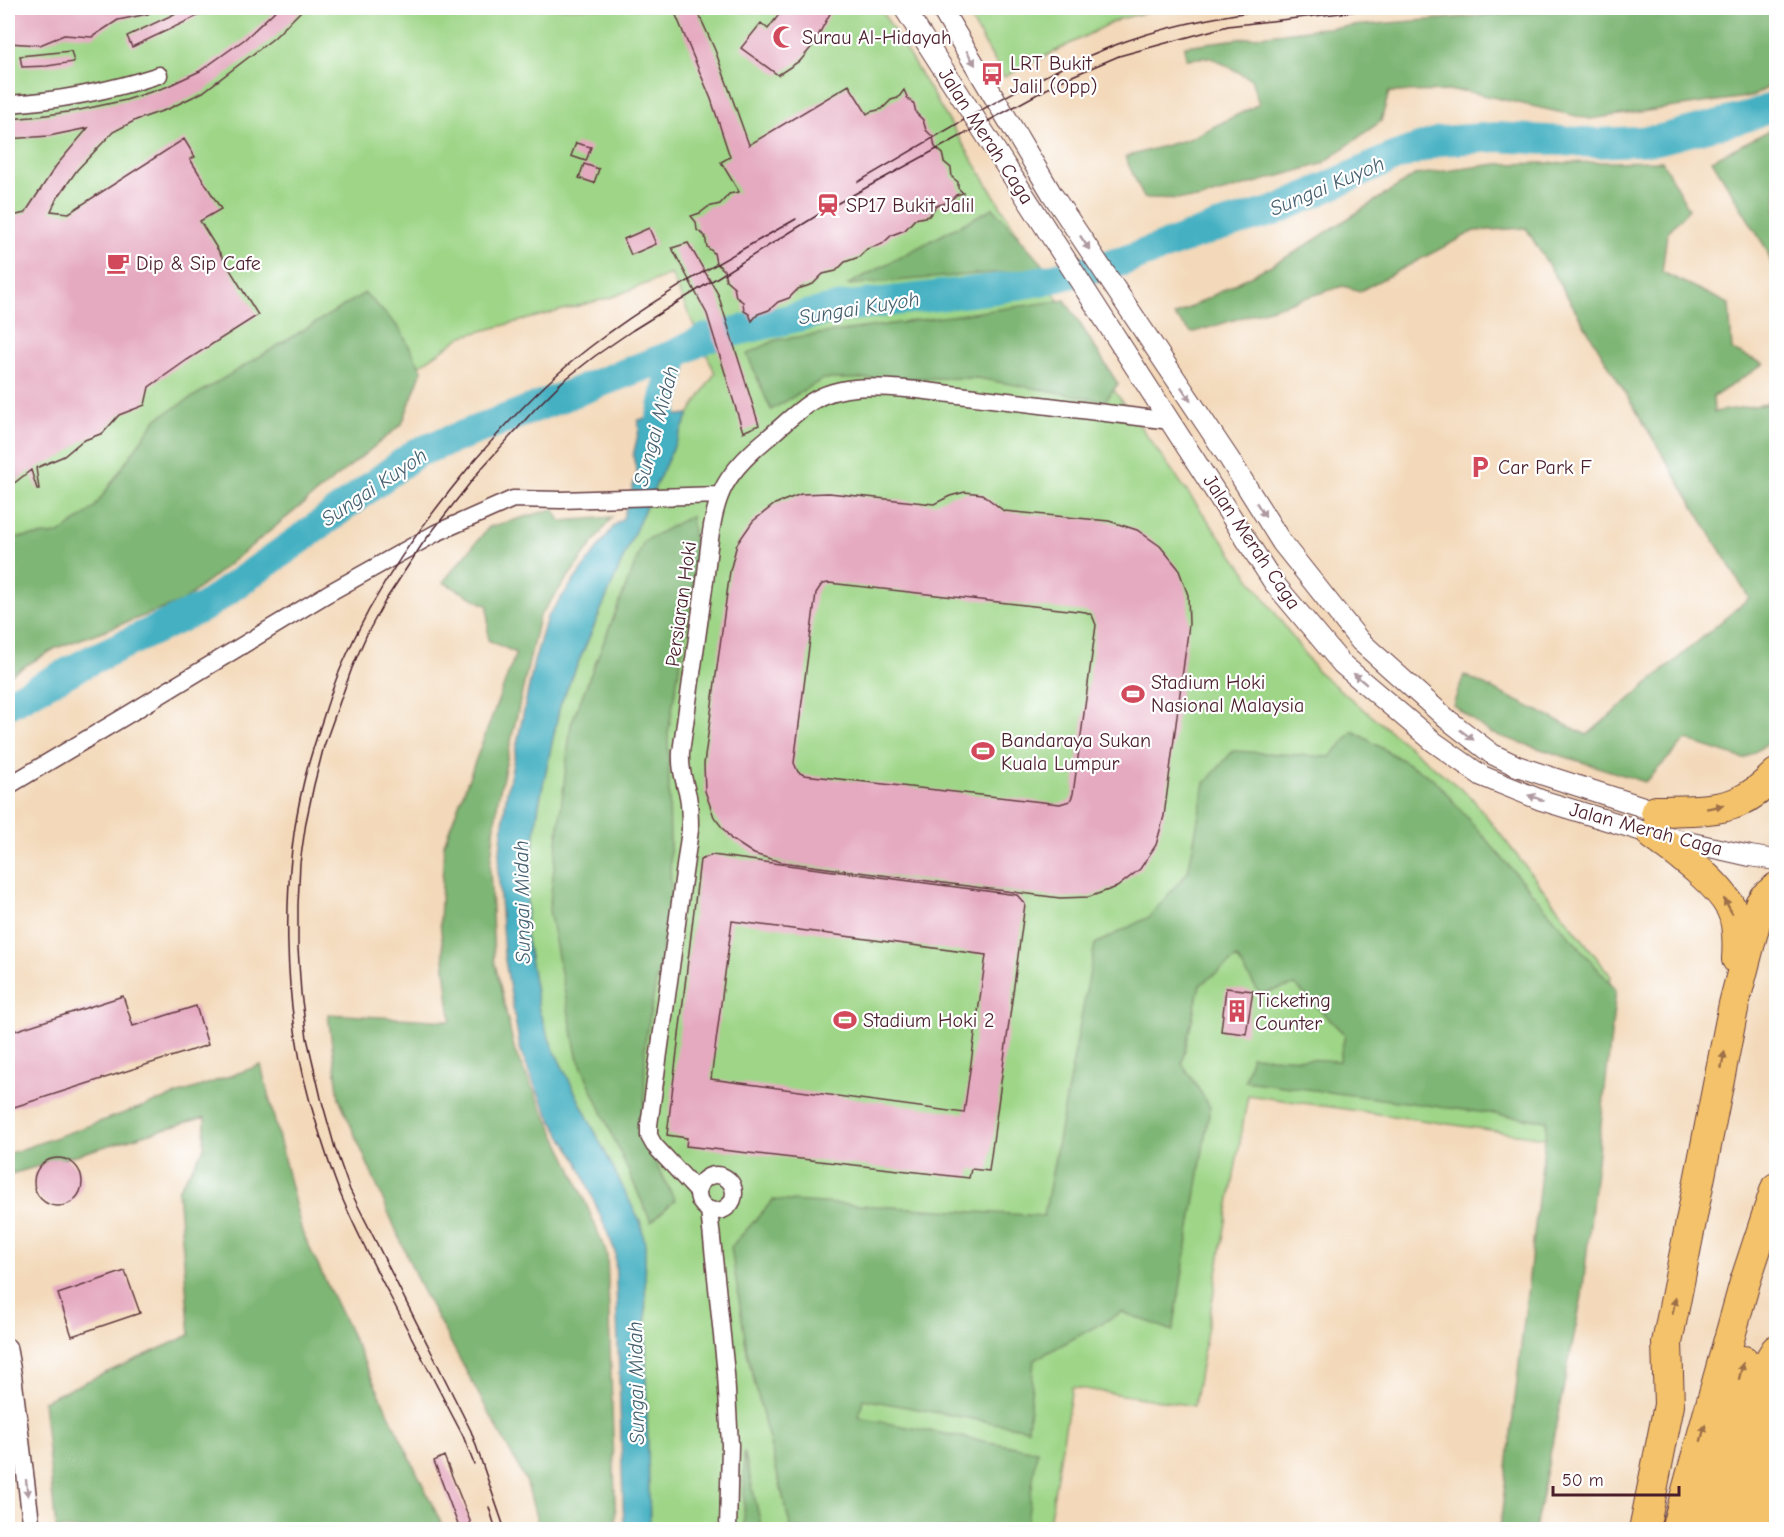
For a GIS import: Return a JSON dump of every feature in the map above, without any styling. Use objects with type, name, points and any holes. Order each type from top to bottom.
[{"type":"highway","points":[[1734,1004],[1738,940],[1732,909],[1717,889],[1684,858],[1654,822],[1736,803],[1761,789],[1776,774]]},
{"type":"highway","points":[[1623,1530],[1667,1343],[1734,1004],[1760,904],[1776,888]]},
{"type":"highway","points":[[1677,1530],[1744,1282],[1776,1188]]},
{"type":"highway","points":[[1702,1530],[1776,1229]]},
{"type":"highway","points":[[1644,1530],[1669,1405],[1667,1343]]},
{"type":"highway","points":[[1730,1530],[1771,1358],[1776,1350]]},
{"type":"highway","points":[[1755,1530],[1776,1431]]},
{"type":"street","name":"Jalan Merah Caga","points":[[904,8],[1274,583],[1342,664],[1434,742],[1482,776],[1541,800],[1654,822]]},
{"type":"street","name":"Jalan Merah Caga","points":[[941,8],[1052,194],[1282,543],[1360,641],[1447,719],[1492,754],[1654,822],[1750,856],[1776,860]]},
{"type":"street","points":[[8,104],[75,96],[120,87],[159,75]]},
{"type":"street","name":"Persiaran Hoki","points":[[698,1192],[654,1145],[649,1136],[649,1125],[690,830],[688,797],[680,769],[681,752],[711,537],[720,495],[727,482],[757,447],[798,411],[813,400],[844,390],[886,388],[918,390],[1171,422]]},
{"type":"street","points":[[8,786],[327,594],[436,533],[513,499],[561,500],[720,495]]},
{"type":"street","points":[[712,1176],[723,1177],[731,1184],[733,1195],[729,1205],[720,1211],[709,1210],[701,1203],[698,1192],[702,1182],[712,1176]]},
{"type":"street","points":[[709,1210],[726,1374],[730,1445],[728,1530]]},
{"type":"street","points":[[8,1347],[32,1530]]},
{"type":"green space","name":"Bandaraya Sukan Kuala Lumpur","points":[[8,8],[880,8],[1108,382],[1317,671],[1472,798],[1611,976],[1586,1144],[1248,1095],[1194,1406],[1072,1387],[1048,1529],[650,1529],[645,1244],[641,1224],[552,1046],[539,1011],[526,935],[527,892],[539,804],[560,705],[641,517],[689,414],[715,373],[671,274],[612,297],[463,336],[8,644]]},
{"type":"green space","points":[[964,8],[1166,8],[1119,19],[1004,77]]},
{"type":"green space","points":[[1548,8],[1776,8],[1776,83],[1753,96],[1590,119],[1465,91],[1389,92],[1381,121],[1322,164],[1198,199],[1144,198],[1125,157],[1189,139],[1259,104],[1251,79],[1211,57],[1186,59],[1185,46],[1314,29],[1540,11]]},
{"type":"green space","points":[[1776,127],[1776,278],[1767,250],[1712,160]]},
{"type":"green space","points":[[1662,161],[1689,209],[1667,233],[1662,272],[1729,304],[1732,350],[1764,364],[1713,397],[1714,412],[1767,404],[1776,390],[1776,724],[1771,741],[1744,759],[1686,740],[1645,782],[1490,733],[1453,705],[1464,675],[1587,735],[1749,598],[1526,228],[1474,231],[1360,291],[1343,286],[1192,333],[1174,316],[1296,252],[1415,175],[1497,164]]},
{"type":"green space","points":[[993,208],[1048,270],[847,285]]},
{"type":"green space","points":[[365,293],[399,328],[422,370],[402,424],[182,602],[56,648],[8,676],[8,538],[59,534],[94,508],[156,419]]},
{"type":"green space","points":[[1065,300],[1118,384],[1105,401],[977,378],[823,379],[771,410],[747,354],[776,340]]},
{"type":"green space","points":[[554,509],[560,521],[612,517],[539,617],[498,799],[490,867],[494,959],[515,1052],[570,1165],[607,1254],[616,1529],[539,1529],[527,1483],[421,1288],[339,1098],[328,1014],[451,1021],[440,922],[444,844],[516,653],[488,640],[488,606],[443,582],[489,527]]},
{"type":"green space","points":[[691,516],[697,565],[668,733],[671,901],[645,1042],[644,1141],[675,1200],[651,1222],[577,1056],[549,910],[571,724],[644,541]]},
{"type":"green space","points":[[1353,731],[1434,779],[1616,990],[1582,1296],[1535,1529],[1500,1529],[1547,1121],[1245,1081],[1251,1056],[1339,1061],[1345,1035],[1295,985],[1260,994],[1237,958],[1200,985],[1182,1063],[1210,1107],[1173,1331],[1122,1312],[1034,1360],[1028,1429],[863,1399],[859,1418],[1037,1451],[1026,1529],[791,1529],[747,1352],[731,1247],[773,1200],[1044,1216],[1095,944],[1149,917],[1188,872],[1205,783],[1233,751],[1330,757]]},
{"type":"green space","points":[[261,1065],[302,1232],[444,1529],[56,1529],[43,1401],[190,1335],[178,1190],[204,1148],[205,1117],[8,1175],[8,1154]]},
{"type":"green space","points":[[744,1451],[762,1529],[744,1529]]},
{"type":"water","points":[[689,414],[641,517],[560,705],[539,804],[527,892],[526,935],[539,1011],[552,1046],[641,1224],[645,1244],[650,1529],[624,1529],[615,1251],[577,1160],[552,1121],[532,1080],[520,1048],[504,954],[498,870],[506,797],[534,662],[547,617],[614,526],[623,518],[637,473],[633,456],[639,430],[638,420]]},
{"type":"building","points":[[8,8],[155,8],[148,14],[118,20],[92,37],[64,35],[40,45],[8,43]]},
{"type":"building","points":[[187,8],[197,8],[200,15],[132,47],[127,36]]},
{"type":"building","points":[[278,8],[304,8],[274,38],[203,92],[113,132],[77,170],[51,211],[69,213],[184,139],[195,157],[190,159],[221,209],[200,221],[258,315],[149,387],[145,405],[119,415],[103,433],[82,441],[64,456],[36,468],[39,489],[37,489],[31,470],[8,488],[8,217],[25,213],[56,166],[88,128],[49,136],[8,139],[8,119],[75,111],[126,100],[166,87],[200,71],[245,39]]},
{"type":"building","name":"SP17 Bukit Jalil","points":[[673,8],[696,8],[715,50],[749,145],[849,85],[867,114],[882,109],[891,100],[898,98],[904,90],[908,99],[914,104],[916,113],[923,120],[926,130],[933,137],[935,147],[942,153],[944,162],[951,168],[952,177],[958,182],[958,188],[963,193],[956,195],[949,202],[936,206],[929,216],[915,219],[905,230],[892,235],[882,244],[867,249],[859,257],[845,262],[836,271],[823,274],[813,284],[798,289],[789,298],[758,314],[752,321],[749,314],[744,311],[743,302],[736,297],[734,287],[726,280],[724,270],[716,263],[714,253],[707,247],[705,236],[697,230],[696,222],[691,216],[708,207],[720,204],[729,194],[739,192],[721,162],[730,157],[711,99]]},
{"type":"building","name":"Surau Al-Hidayah","points":[[784,8],[833,8],[813,45],[801,60],[778,75],[741,48],[761,23],[768,29]]},
{"type":"building","points":[[71,51],[74,62],[22,67],[20,56]]},
{"type":"building","points":[[576,143],[591,147],[586,161],[571,156]]},
{"type":"building","points":[[584,164],[599,169],[594,183],[579,178]]},
{"type":"building","points":[[649,228],[656,244],[631,255],[624,239]]},
{"type":"building","points":[[688,243],[718,294],[759,425],[743,432],[707,314],[672,248]]},
{"type":"building","name":"Stadium Hoki Nasional Malaysia","points":[[965,492],[982,494],[1004,511],[1109,521],[1137,530],[1160,546],[1178,568],[1188,595],[1189,624],[1164,816],[1156,845],[1140,869],[1117,887],[1089,897],[1060,898],[781,862],[754,854],[731,839],[714,817],[705,791],[704,764],[730,571],[737,544],[753,521],[775,504],[801,494],[829,493],[934,504]],"holes":[[[822,584],[1086,612],[1092,615],[1096,625],[1073,794],[1070,801],[1060,804],[804,775],[798,772],[794,763],[816,593]]]},
{"type":"building","points":[[712,855],[1017,895],[1025,904],[989,1171],[971,1169],[969,1178],[686,1146],[687,1138],[667,1135],[700,860]],"holes":[[[732,921],[986,955],[964,1113],[711,1079]]]},
{"type":"building","name":"Ticketing Counter","points":[[1226,988],[1253,991],[1246,1034],[1221,1031]]},
{"type":"building","points":[[123,996],[133,1026],[196,1006],[208,1045],[8,1109],[8,1033]]},
{"type":"building","points":[[53,1158],[63,1158],[75,1165],[82,1177],[82,1187],[75,1199],[63,1206],[53,1206],[38,1195],[34,1187],[34,1177],[45,1162]]},
{"type":"building","points":[[125,1271],[140,1313],[72,1336],[58,1294]]},
{"type":"building","points":[[444,1456],[472,1530],[460,1530],[434,1461]]},
{"type":"waterway","name":"Sungai Kuyoh","points":[[8,704],[91,660],[204,607],[416,453],[675,354],[706,338],[841,307],[995,289],[1046,280],[1123,261],[1214,228],[1274,211],[1396,156],[1440,141],[1497,137],[1597,143],[1657,140],[1743,118],[1776,106]]},
{"type":"waterway","name":"Sungai Midah","points":[[650,456],[675,354]]},
{"type":"tram line","points":[[858,182],[1013,93],[1110,47],[1192,22],[1278,8]]},
{"type":"tram line","points":[[505,1530],[471,1431],[350,1190],[321,1098],[307,1038],[301,993],[298,905],[300,863],[306,822],[324,746],[352,668],[385,601],[423,543],[481,469],[563,381],[633,330],[829,208],[1063,80],[1119,56],[1228,26],[1384,8]]},
{"type":"tram line","points":[[474,1464],[463,1436],[352,1220],[340,1193],[310,1102],[294,1025],[288,942],[291,859],[296,819],[306,773],[337,676],[370,608],[419,532],[488,445],[544,386],[614,329],[691,279],[796,219]]},
{"type":"tram line","points":[[489,1507],[496,1530]]},
{"type":"place","name":"Surau Al-Hidayah","points":[[784,37]]},
{"type":"place","name":"LRT Bukit Jalil (Opp)","points":[[992,74]]},
{"type":"place","name":"SP17 Bukit Jalil","points":[[828,205]]},
{"type":"place","name":"Dip & Sip Cafe","points":[[118,263]]},
{"type":"place","name":"Car Park F","points":[[1480,467]]},
{"type":"place","name":"Stadium Hoki Nasional Malaysia","points":[[1133,694]]},
{"type":"place","name":"Bandaraya Sukan Kuala Lumpur","points":[[983,751]]},
{"type":"place","name":"Ticketing Counter","points":[[1237,1011]]},
{"type":"place","name":"Stadium Hoki 2","points":[[845,1020]]}]
